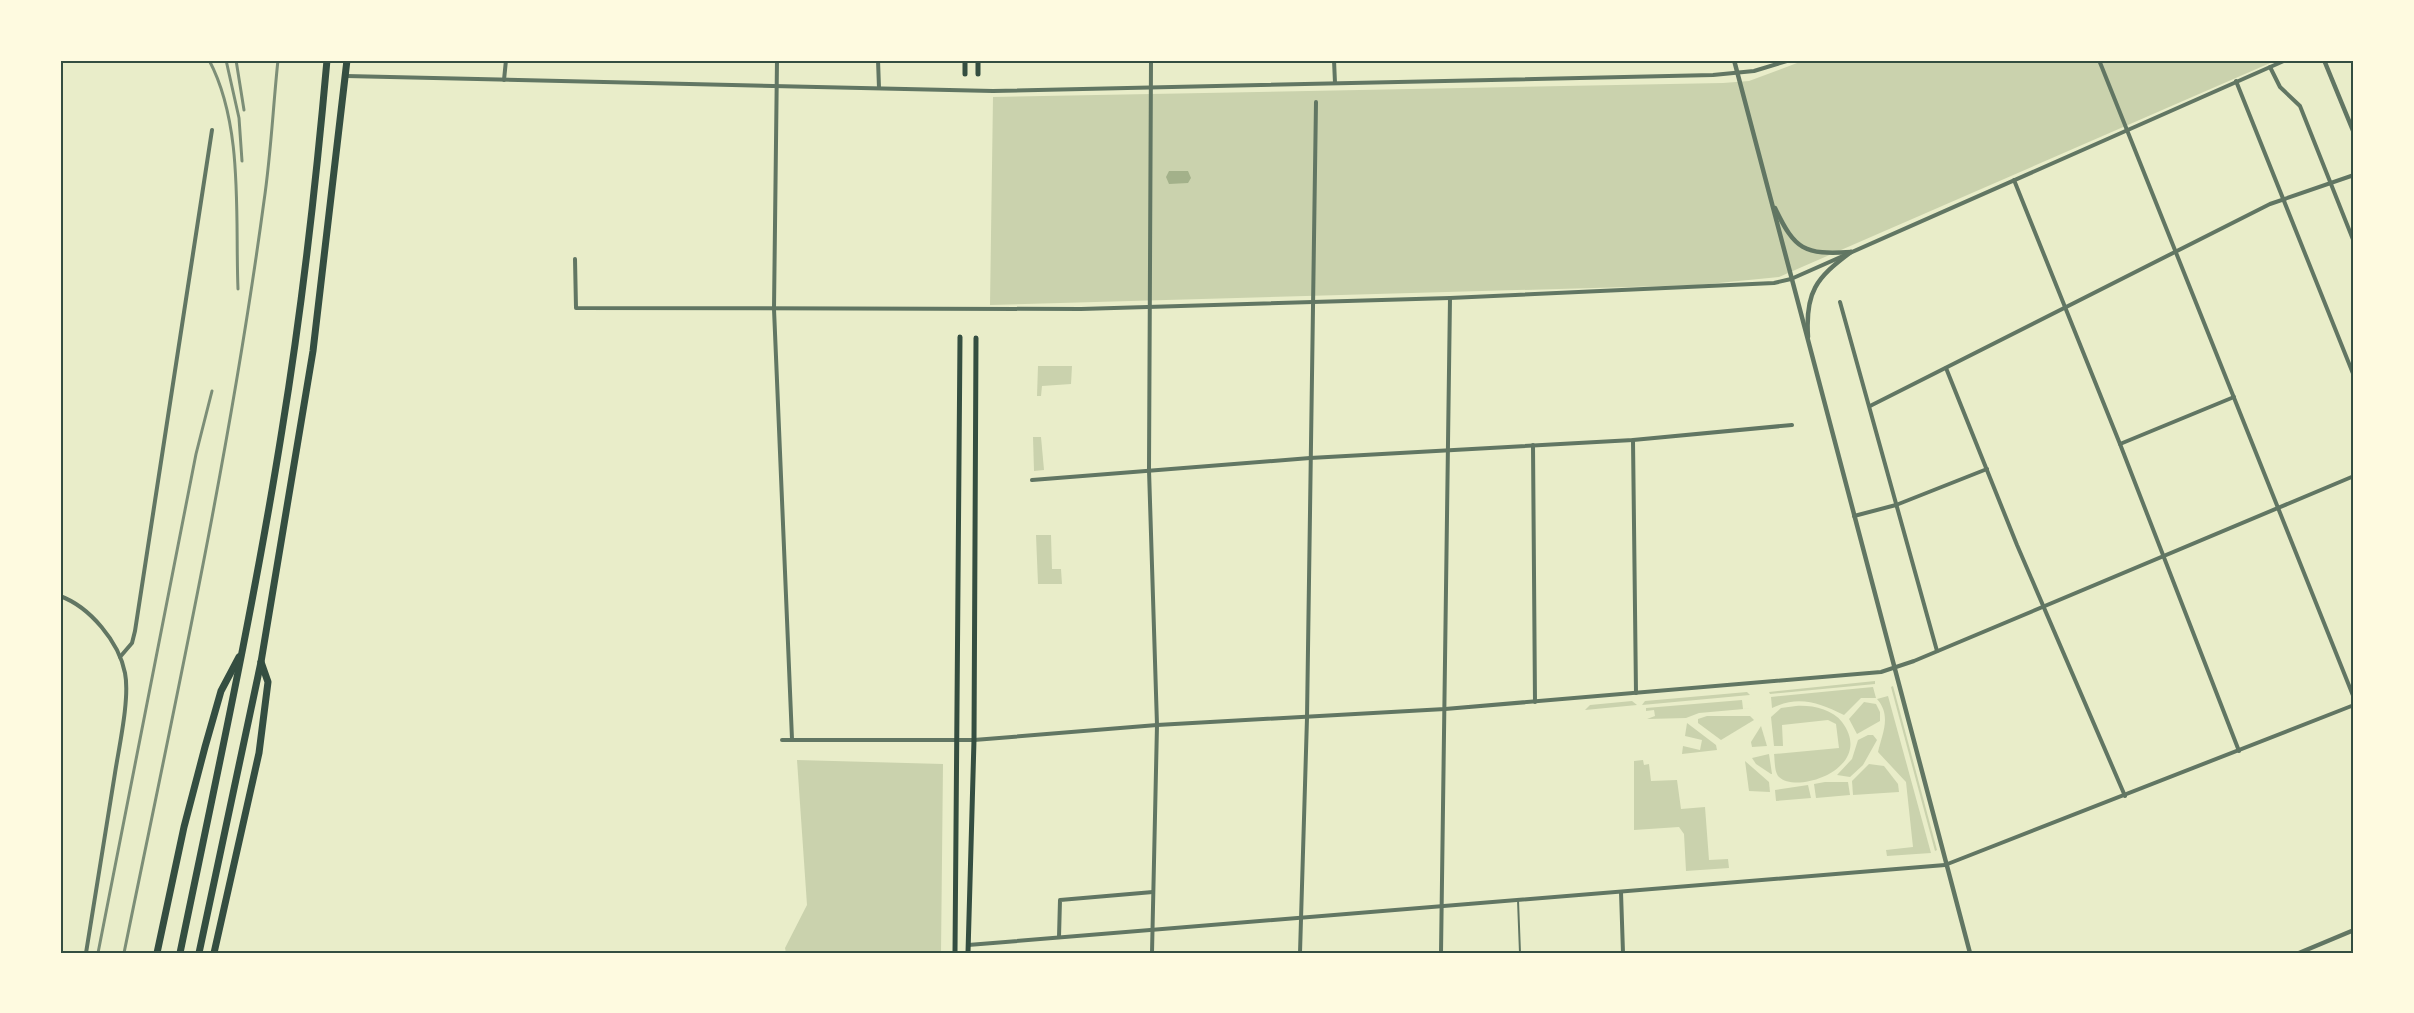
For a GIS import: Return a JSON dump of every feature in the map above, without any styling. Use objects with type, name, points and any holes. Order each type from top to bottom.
[{"type":"highway","points":[[180,953],[238,677],[282,431],[297,328],[327,60]]},
{"type":"highway","points":[[199,953],[261,662],[313,351],[347,60]]},
{"type":"highway","points":[[157,953],[184,827],[221,691],[242,652]]},
{"type":"highway","points":[[214,953],[259,753],[268,682],[261,662]]},
{"type":"main road","points":[[964,74],[965,60]]},
{"type":"main road","points":[[978,60],[978,74]]},
{"type":"main road","points":[[955,953],[960,337]]},
{"type":"main road","points":[[968,953],[974,740],[976,338]]},
{"type":"street","points":[[504,80],[506,60]]},
{"type":"street","points":[[777,60],[774,309],[792,739]]},
{"type":"street","points":[[878,60],[879,88]]},
{"type":"street","points":[[1150,60],[1149,470],[1158,725],[1152,953]]},
{"type":"street","points":[[1334,60],[1335,83]]},
{"type":"street","points":[[1734,60],[1970,953]]},
{"type":"street","points":[[346,76],[993,91],[1738,74],[1770,68],[1790,60]]},
{"type":"street","points":[[2099,60],[2354,698]]},
{"type":"street","points":[[575,259],[576,308],[1150,307],[1450,298],[1707,288],[1774,283],[1791,279],[2286,60]]},
{"type":"street","points":[[2324,60],[2354,133]]},
{"type":"street","points":[[2270,67],[2280,87],[2300,106],[2354,242]]},
{"type":"street","points":[[2236,81],[2354,376]]},
{"type":"street","points":[[1300,953],[1307,718],[1316,102]]},
{"type":"street","points":[[120,657],[132,643],[135,631],[212,130]]},
{"type":"street","points":[[1870,406],[2270,204],[2354,175]]},
{"type":"street","points":[[2014,180],[2066,306],[2239,751]]},
{"type":"street","points":[[1770,196],[1790,236],[1801,248],[1821,254],[1851,252]]},
{"type":"street","points":[[1809,349],[1807,314],[1810,295],[1822,275],[1851,252]]},
{"type":"street","points":[[1441,953],[1450,298]]},
{"type":"street","points":[[1840,302],[1938,651]]},
{"type":"street","points":[[1946,369],[2125,796]]},
{"type":"street","points":[[2120,444],[2234,397]]},
{"type":"street","points":[[1032,480],[1310,458],[1633,440],[1792,425]]},
{"type":"street","points":[[1633,440],[1636,693]]},
{"type":"street","points":[[1533,445],[1535,702]]},
{"type":"street","points":[[1854,516],[1896,505],[1987,469]]},
{"type":"street","points":[[782,740],[974,740],[1158,725],[1445,709],[1894,669],[2354,477]]},
{"type":"street","points":[[60,596],[73,601],[86,612],[111,640],[126,675],[120,741],[86,953]]},
{"type":"street","points":[[968,945],[1946,865],[2354,705]]},
{"type":"street","points":[[1059,937],[1060,900],[1153,892]]},
{"type":"street","points":[[1621,892],[1623,953]]},
{"type":"street","points":[[2299,953],[2354,930]]},
{"type":"lane","points":[[1518,900],[1520,953]]},
{"type":"shaded area","points":[[1805,60],[2277,60],[1779,277],[1698,285],[990,305],[993,97],[1723,83],[1749,81]]},
{"type":"shaded area","points":[[1169,171],[1188,171],[1191,178],[1188,183],[1169,184],[1166,177]]},
{"type":"shaded area","points":[[1038,366],[1072,366],[1071,384],[1042,386],[1041,396],[1037,396]]},
{"type":"shaded area","points":[[1033,437],[1041,437],[1044,470],[1034,471]]},
{"type":"shaded area","points":[[1036,535],[1051,535],[1052,569],[1061,569],[1062,584],[1038,584]]},
{"type":"shaded area","points":[[1875,681],[1875,684],[1770,694],[1769,692]]},
{"type":"shaded area","points":[[1893,686],[1937,850],[1935,851],[1891,687]]},
{"type":"shaded area","points":[[1873,687],[1876,698],[1861,698],[1844,715],[1817,704],[1800,701],[1772,708],[1771,697]]},
{"type":"shaded area","points":[[1747,692],[1750,695],[1642,705],[1645,701]]},
{"type":"shaded area","points":[[1888,696],[1931,853],[1887,856],[1886,850],[1913,847],[1906,782],[1878,752],[1885,718],[1882,705],[1877,699]]},
{"type":"shaded area","points":[[1742,700],[1743,709],[1755,708],[1699,713],[1686,718],[1647,719],[1655,716],[1654,710],[1646,711],[1646,708]]},
{"type":"shaded area","points":[[1632,701],[1637,705],[1585,710],[1590,705]]},
{"type":"shaded area","points":[[1864,702],[1876,704],[1880,712],[1880,721],[1857,734],[1849,719]]},
{"type":"shaded area","points":[[1815,707],[1838,718],[1850,738],[1849,752],[1842,764],[1830,773],[1816,779],[1789,782],[1777,775],[1774,754],[1839,748],[1836,724],[1828,720],[1782,725],[1783,746],[1774,746],[1771,717],[1781,708]]},
{"type":"shaded area","points":[[1707,716],[1750,716],[1754,720],[1721,740],[1698,723],[1698,719]]},
{"type":"shaded area","points":[[1687,723],[1716,745],[1717,750],[1682,754],[1683,746],[1700,750],[1702,740],[1685,736]]},
{"type":"shaded area","points":[[1761,726],[1767,746],[1752,747],[1751,742]]},
{"type":"shaded area","points":[[1873,735],[1877,740],[1863,765],[1850,777],[1837,775],[1852,759],[1858,740]]},
{"type":"shaded area","points":[[1769,754],[1772,774],[1756,764],[1752,758]]},
{"type":"shaded area","points":[[797,760],[943,764],[941,953],[786,953],[785,948],[807,905]]},
{"type":"shaded area","points":[[1643,760],[1644,765],[1649,764],[1651,781],[1677,780],[1681,809],[1705,807],[1709,860],[1728,859],[1729,868],[1686,871],[1684,834],[1679,827],[1634,830],[1634,761]]},
{"type":"shaded area","points":[[1745,761],[1769,782],[1770,792],[1749,791]]},
{"type":"shaded area","points":[[1869,764],[1884,766],[1898,784],[1899,792],[1853,795],[1852,781]]},
{"type":"shaded area","points":[[1848,782],[1850,795],[1816,798],[1814,784]]},
{"type":"shaded area","points":[[1808,785],[1811,798],[1776,801],[1775,790]]},
{"type":"railway","points":[[209,60],[220,86],[233,142],[236,172],[238,289]]},
{"type":"railway","points":[[226,60],[239,118],[242,161]]},
{"type":"railway","points":[[236,60],[244,110]]},
{"type":"railway","points":[[124,953],[182,672],[235,390],[266,183],[278,60]]},
{"type":"railway","points":[[98,953],[196,454],[212,391]]}]
